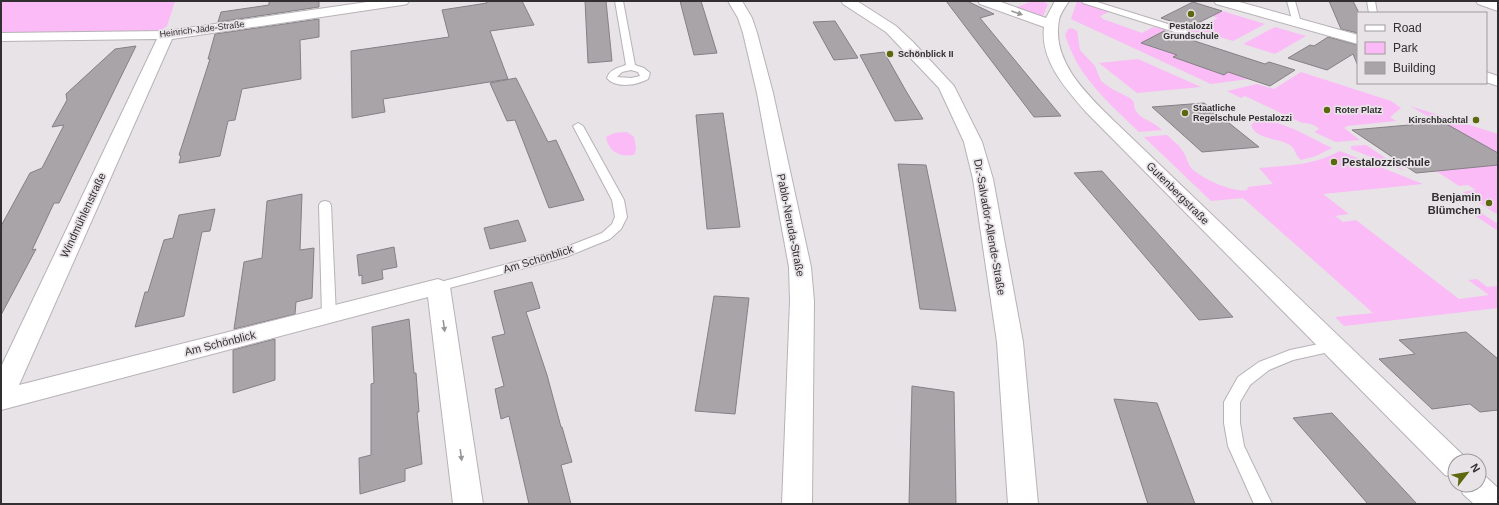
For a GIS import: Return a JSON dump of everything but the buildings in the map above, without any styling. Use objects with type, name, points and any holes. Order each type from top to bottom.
[{"type":"street","name":"Heinrich-Jäde-Straße","points":[[1,37],[166,35],[402,1]]},
{"type":"street","name":"Pablo-Neruda-Straße","points":[[735,1],[745,18],[750,33],[765,93],[800,267],[802,301],[797,504]]},
{"type":"street","name":"Dr.-Salvador-Allende-Straße","points":[[848,1],[891,29],[946,86],[973,142],[983,179],[1010,342],[1023,504]]},
{"type":"street","points":[[984,1],[1050,24],[1052,16],[1062,1]]},
{"type":"street","points":[[1221,1],[1357,40]]},
{"type":"street","points":[[1483,1],[1498,7]]},
{"type":"street","name":"Gutenbergstraße","points":[[1050,24],[1050,41],[1057,63],[1075,89],[1110,126],[1447,458]]},
{"type":"street","name":"Windmühlenstraße","points":[[1,395],[166,35]]},
{"type":"street","points":[[1487,77],[1498,81]]},
{"type":"street","points":[[438,287],[468,504]]},
{"type":"street","name":"Am Schönblick","points":[[1,400],[438,287]]},
{"type":"street","points":[[1482,493],[1494,504]]},
{"type":"lane","points":[[619,1],[630,67]]},
{"type":"lane","points":[[1086,1],[1184,32]]},
{"type":"lane","points":[[1291,1],[1296,23]]},
{"type":"lane","points":[[1371,1],[1373,12]]},
{"type":"lane","name":"Am Schönblick","points":[[438,287],[561,254],[606,236],[617,226],[621,217],[618,200],[578,126]]},
{"type":"lane","points":[[325,205],[329,316]]},
{"type":"lane","points":[[1263,504],[1236,446],[1232,423],[1232,402],[1244,381],[1264,366],[1290,355],[1333,346]]},
{"type":"green space","points":[[1,1],[175,1],[167,26],[160,31],[1,34]]},
{"type":"green space","points":[[1032,1],[1041,1],[1048,4],[1043,16],[1037,16],[1012,9]]},
{"type":"green space","points":[[1077,1],[1115,12],[1109,12],[1100,16],[1103,19],[1142,33],[1153,27],[1168,29],[1142,43],[1177,55],[1174,57],[1224,75],[1228,72],[1248,79],[1211,84],[1071,19]]},
{"type":"green space","points":[[1222,11],[1265,24],[1233,41],[1201,31],[1197,33],[1181,29],[1187,26],[1191,27],[1201,22],[1207,24],[1218,18],[1212,16]]},
{"type":"green space","points":[[1275,27],[1306,36],[1275,54],[1243,44]]},
{"type":"green space","points":[[1072,28],[1077,31],[1080,50],[1095,66],[1101,81],[1112,89],[1130,98],[1134,102],[1135,108],[1140,115],[1162,130],[1139,132],[1089,81],[1076,61],[1065,35],[1068,29]]},
{"type":"green space","points":[[1138,59],[1201,87],[1137,93],[1099,63]]},
{"type":"green space","name":"Roter Platz","points":[[1301,72],[1391,101],[1401,108],[1390,117],[1396,121],[1347,126],[1344,128],[1360,140],[1336,142],[1314,132],[1319,129],[1313,125],[1302,123],[1245,96],[1241,98],[1227,91],[1257,84],[1274,89]]},
{"type":"green space","points":[[1410,106],[1498,134],[1498,153],[1443,122],[1429,117]]},
{"type":"green space","points":[[1256,121],[1265,121],[1285,126],[1305,134],[1332,148],[1316,156],[1301,160],[1290,145],[1263,136],[1254,130],[1251,125]]},
{"type":"green space","points":[[627,132],[634,137],[636,148],[635,154],[620,155],[612,150],[606,137],[614,133]]},
{"type":"green space","points":[[1167,135],[1184,152],[1192,169],[1211,181],[1234,189],[1247,190],[1248,187],[1273,184],[1259,168],[1320,160],[1340,151],[1423,184],[1323,194],[1349,214],[1335,216],[1343,222],[1356,220],[1459,299],[1489,295],[1468,280],[1477,279],[1487,287],[1498,286],[1498,308],[1344,326],[1335,317],[1373,313],[1243,198],[1211,201],[1144,137]]},
{"type":"green space","points":[[1366,145],[1405,171],[1351,149],[1351,146]]},
{"type":"green space","points":[[1498,165],[1498,215],[1463,192],[1476,190],[1468,185],[1459,186],[1436,171]]},
{"type":"green space","points":[[1480,212],[1498,224],[1498,231],[1471,213]]},
{"type":"place","name":"Pestalozzi Grundschule","points":[[1191,14]]},
{"type":"place","name":"Schönblick II","points":[[890,54]]},
{"type":"place","name":"Roter Platz","points":[[1327,110]]},
{"type":"place","name":"Staatliche Regelschule Pestalozzi","points":[[1185,113]]},
{"type":"place","name":"Kirschbachtal","points":[[1476,120]]},
{"type":"place","name":"Pestalozzischule","points":[[1334,162]]},
{"type":"place","name":"Benjamin Blümchen","points":[[1489,203]]}]
